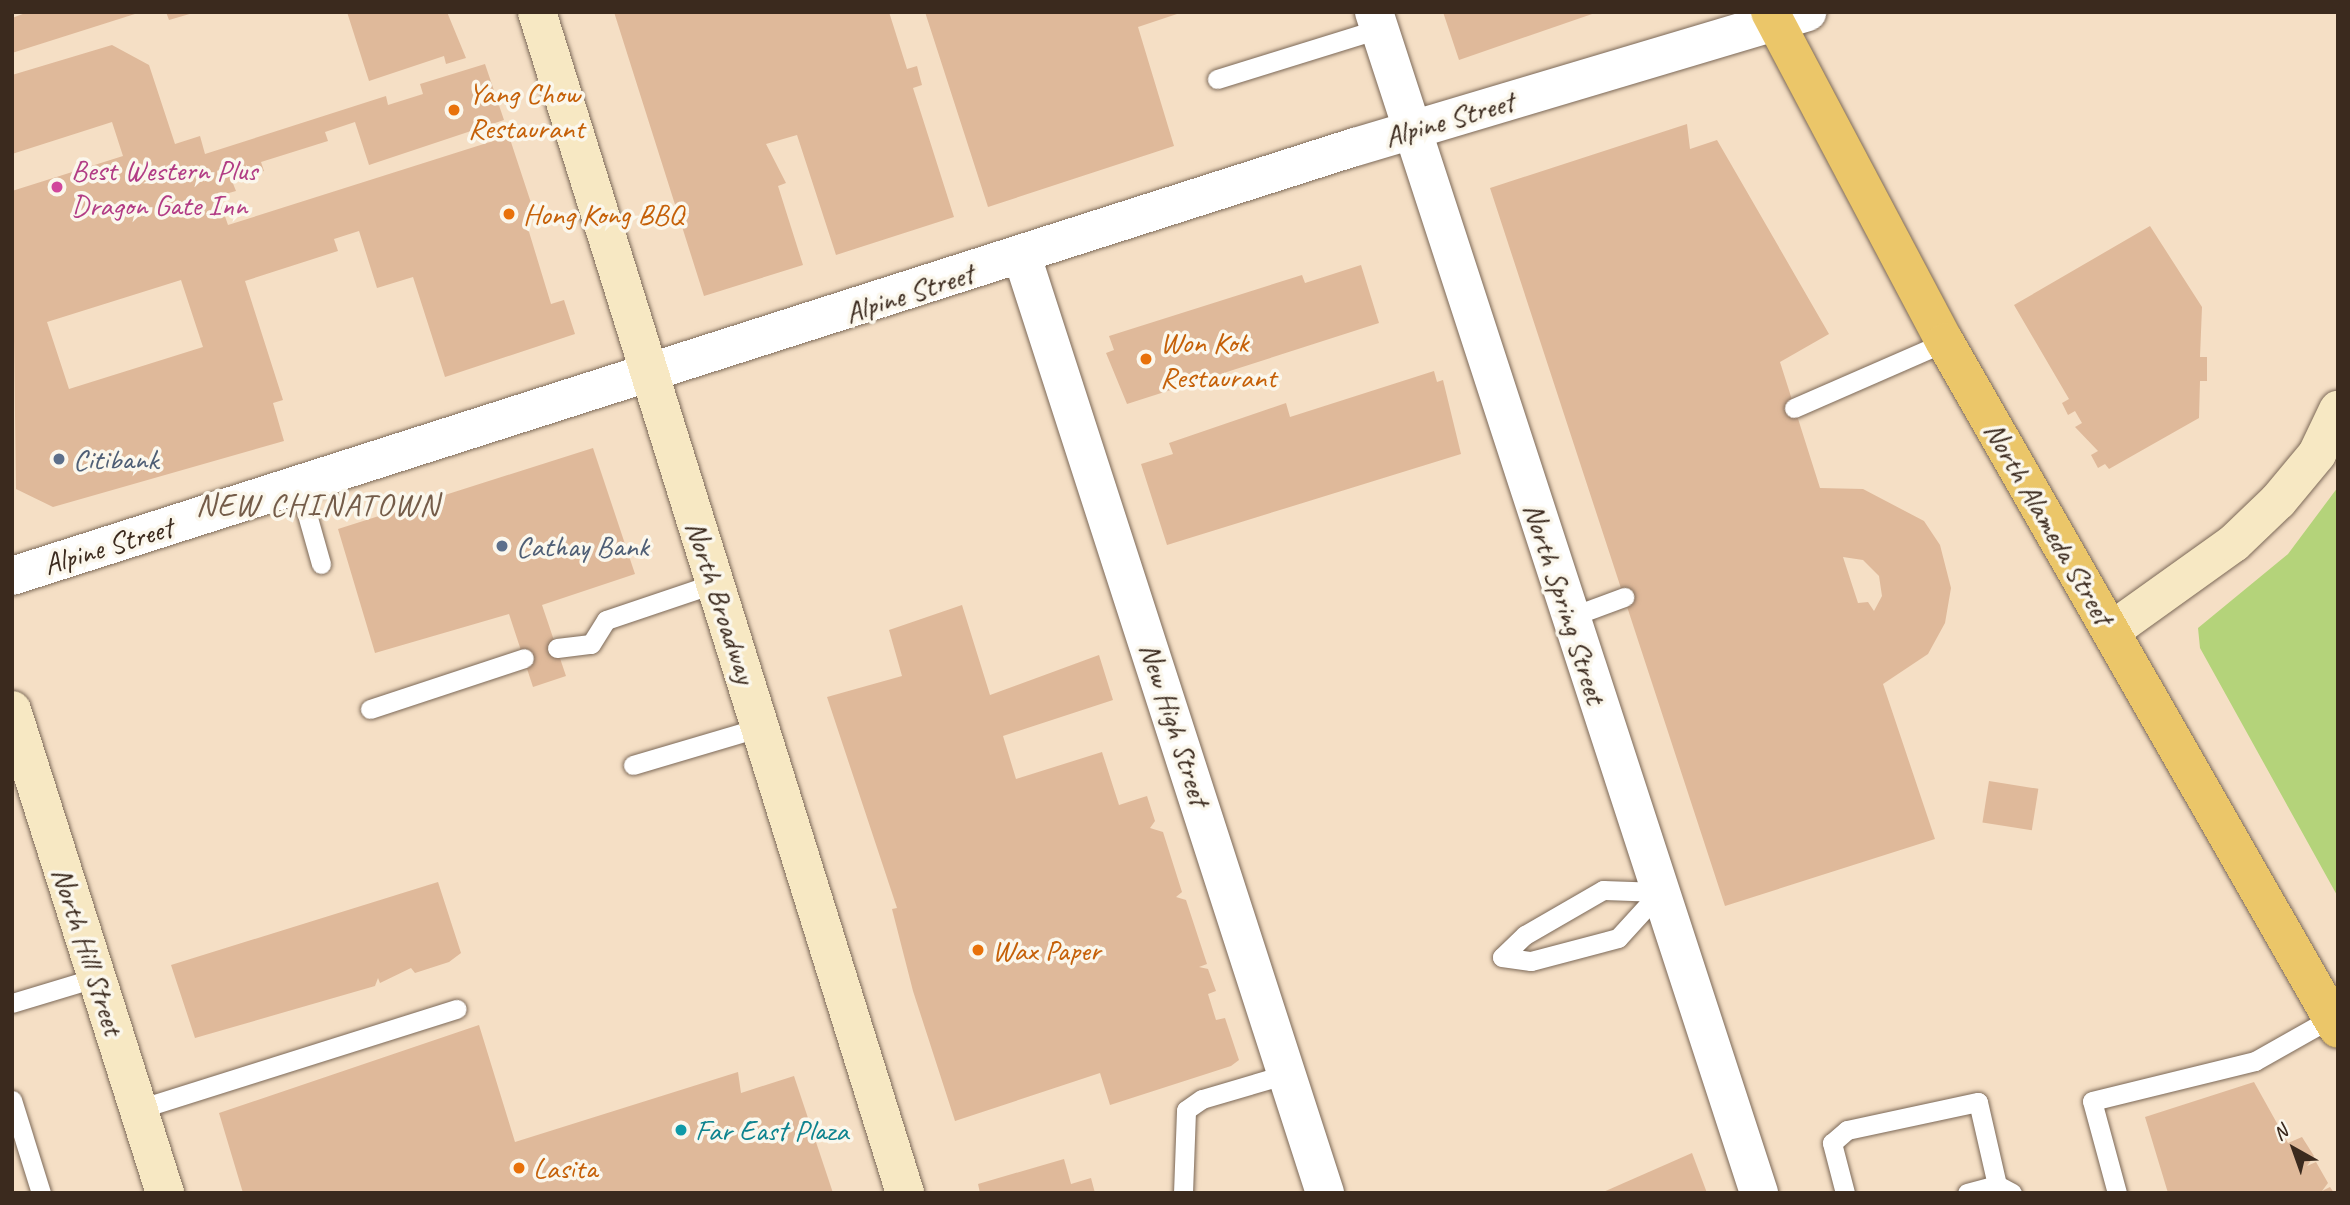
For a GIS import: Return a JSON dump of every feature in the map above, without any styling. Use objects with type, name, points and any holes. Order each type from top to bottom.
[{"type":"main road","name":"North Broadway","points":[[537,12],[905,1193]]},
{"type":"main road","name":"North Alameda Street","points":[[1784,16],[1945,342],[2335,1024]]},
{"type":"main road","points":[[2111,631],[2260,518],[2317,454],[2338,410]]},
{"type":"main road","name":"North Hill Street","points":[[12,710],[165,1193]]},
{"type":"street","name":"Alpine Street","points":[[12,576],[650,376],[1410,130],[1784,16]]},
{"type":"street","name":"North Spring Street","points":[[1376,21],[1759,1193]]},
{"type":"street","name":"New High Street","points":[[1023,256],[1325,1193]]},
{"type":"lane","points":[[1217,79],[1376,21]]},
{"type":"lane","points":[[1794,408],[1945,342]]},
{"type":"lane","points":[[299,486],[321,564]]},
{"type":"lane","points":[[556,648],[591,644],[606,620],[715,583]]},
{"type":"lane","points":[[1570,617],[1624,597]]},
{"type":"lane","points":[[370,709],[524,658]]},
{"type":"lane","points":[[633,765],[761,727]]},
{"type":"lane","points":[[1603,890],[1660,892],[1618,938],[1531,961],[1502,957],[1525,936],[1603,890]]},
{"type":"lane","points":[[12,1003],[98,977]]},
{"type":"lane","points":[[139,1109],[457,1009]]},
{"type":"lane","points":[[2117,1193],[2092,1101],[2255,1061],[2335,1024]]},
{"type":"lane","points":[[1183,1193],[1186,1110],[1202,1099],[1287,1074]]},
{"type":"lane","points":[[12,1100],[41,1193]]},
{"type":"lane","points":[[1845,1193],[1832,1143],[1847,1130],[1978,1101],[2005,1189],[1967,1193]]},
{"type":"green space","points":[[2338,487],[2338,897],[2200,648],[2198,628],[2288,554]]},
{"type":"building","points":[[28,12],[138,13],[12,53],[12,18]]},
{"type":"building","points":[[166,12],[193,12],[193,13],[169,20]]},
{"type":"building","points":[[347,12],[447,12],[466,58],[446,64],[444,56],[369,81]]},
{"type":"building","points":[[614,12],[889,12],[907,69],[917,66],[922,85],[913,88],[954,217],[836,255],[797,135],[766,144],[786,183],[778,186],[803,265],[704,296]]},
{"type":"building","points":[[925,12],[1183,12],[1138,27],[1174,146],[988,207]]},
{"type":"building","points":[[1443,12],[1595,12],[1595,13],[1459,60]]},
{"type":"building","points":[[112,45],[149,65],[175,144],[200,136],[205,154],[386,96],[388,105],[423,94],[420,84],[485,64],[504,120],[369,165],[355,122],[325,132],[328,141],[261,162],[264,171],[232,181],[236,191],[218,196],[228,225],[509,136],[536,218],[526,222],[551,304],[564,300],[575,334],[445,377],[413,277],[377,288],[359,231],[334,239],[338,251],[245,281],[283,400],[273,403],[284,441],[53,507],[16,489],[12,191],[123,156],[112,122],[12,154],[12,75]],"holes":[[[181,280],[203,347],[69,389],[47,322]]]},
{"type":"building","points":[[1687,124],[1690,149],[1717,140],[1829,334],[1780,362],[1820,488],[1863,489],[1924,521],[1940,545],[1951,588],[1945,623],[1928,654],[1883,684],[1935,839],[1725,906],[1490,188]],"holes":[[[1843,557],[1863,560],[1879,576],[1882,596],[1874,611],[1868,602],[1858,603]]]},
{"type":"building","points":[[2150,226],[2202,307],[2200,357],[2207,357],[2207,381],[2200,381],[2199,418],[2109,469],[2105,464],[2098,468],[2091,455],[2098,451],[2075,427],[2082,423],[2075,411],[2068,415],[2062,403],[2069,399],[2014,305]]},
{"type":"building","points":[[1361,265],[1379,323],[1127,404],[1106,353],[1114,350],[1109,336],[1302,275],[1305,283]]},
{"type":"building","points":[[1434,371],[1437,382],[1443,380],[1461,454],[1167,545],[1141,464],[1173,454],[1169,443],[1286,403],[1290,417]]},
{"type":"building","points":[[593,448],[635,574],[542,605],[566,676],[533,687],[509,614],[375,653],[338,529]]},
{"type":"building","points":[[962,605],[990,695],[1099,655],[1113,700],[1003,736],[1016,779],[1102,752],[1119,805],[1147,796],[1155,821],[1150,828],[1163,832],[1182,892],[1176,897],[1186,900],[1207,964],[1199,967],[1208,969],[1216,991],[1208,994],[1216,1020],[1225,1018],[1239,1060],[1231,1066],[1110,1105],[1100,1073],[955,1121],[913,991],[892,909],[897,908],[827,697],[902,676],[889,630]]},
{"type":"building","points":[[1989,781],[2038,789],[2032,830],[1982,822]]},
{"type":"building","points":[[438,882],[461,953],[449,962],[415,973],[411,968],[380,983],[378,978],[375,986],[195,1038],[171,965]]},
{"type":"building","points":[[479,1025],[515,1142],[738,1072],[741,1093],[794,1076],[833,1193],[243,1193],[219,1113]]},
{"type":"building","points":[[2254,1082],[2288,1143],[2302,1137],[2314,1156],[2307,1166],[2316,1162],[2328,1183],[2322,1191],[2330,1187],[2334,1193],[2168,1193],[2145,1117]]},
{"type":"building","points":[[1692,1153],[1707,1193],[1601,1193]]},
{"type":"building","points":[[1064,1159],[1071,1184],[1091,1178],[1095,1193],[980,1193],[978,1184]]},
{"type":"place","name":"Yang Chow Restaurant","points":[[454,110]]},
{"type":"place","name":"Best Western Plus Dragon Gate Inn","points":[[57,187]]},
{"type":"place","name":"Hong Kong BBQ","points":[[509,214]]},
{"type":"place","name":"Won Kok Restaurant","points":[[1146,359]]},
{"type":"place","name":"Citibank","points":[[59,459]]},
{"type":"place","name":"Cathay Bank","points":[[502,546]]},
{"type":"place","name":"Wax Paper","points":[[978,950]]},
{"type":"place","name":"Far East Plaza","points":[[681,1130]]},
{"type":"place","name":"Lasita","points":[[519,1168]]},
{"type":"district","name":"NEW CHINATOWN","points":[[318,505]]}]
